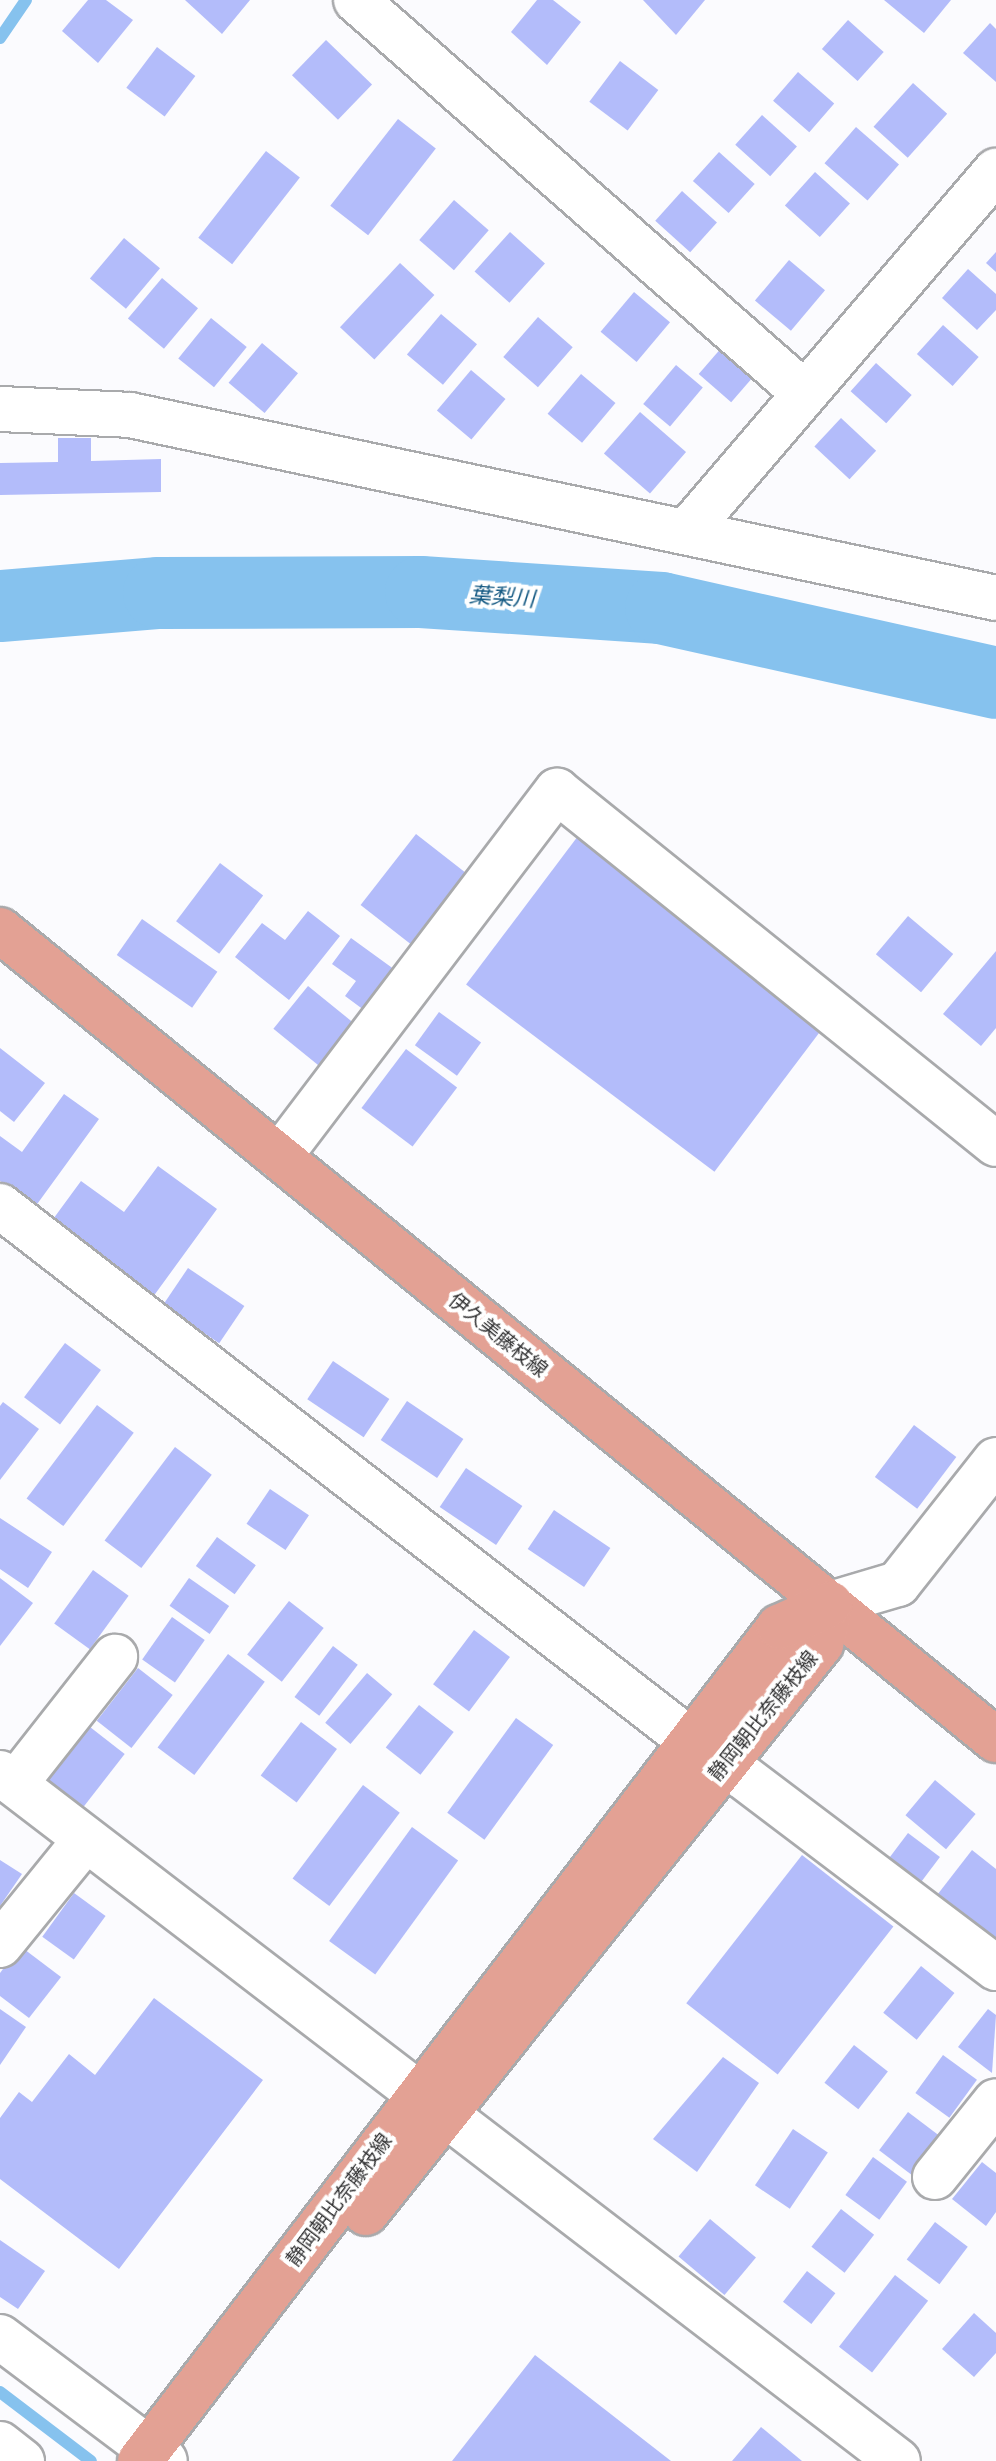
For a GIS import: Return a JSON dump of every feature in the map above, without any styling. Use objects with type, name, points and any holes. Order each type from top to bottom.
[{"type":"main road","name":"伊久美藤枝線","points":[[0,930],[996,1740]]},
{"type":"main road","name":"静岡朝比奈藤枝線","points":[[156,2458],[708,1752],[821,1644],[830,1604]]},
{"type":"street","points":[[356,0],[803,392]]},
{"type":"street","points":[[689,529],[803,392],[996,171]]},
{"type":"street","points":[[0,409],[130,415],[689,529],[996,598]]},
{"type":"street","points":[[279,1157],[557,791],[996,1144]]},
{"type":"street","points":[[0,1206],[708,1752],[996,1968]]},
{"type":"street","points":[[830,1604],[898,1584],[996,1460]]},
{"type":"street","points":[[115,1657],[8,1778],[898,2461]]},
{"type":"street","points":[[0,1945],[86,1839]]},
{"type":"street","points":[[935,2177],[996,2101]]},
{"type":"street","points":[[0,2337],[156,2458]]},
{"type":"street","points":[[0,2444],[22,2461]]},
{"type":"building","points":[[88,0],[106,0],[133,20],[98,63],[62,31]]},
{"type":"building","points":[[185,0],[250,0],[222,34]]},
{"type":"building","points":[[537,0],[553,0],[581,22],[547,65],[511,32]]},
{"type":"building","points":[[643,0],[705,0],[676,35]]},
{"type":"building","points":[[884,0],[951,0],[924,33]]},
{"type":"building","points":[[848,20],[884,52],[858,81],[822,49]]},
{"type":"building","points":[[990,23],[996,29],[996,82],[963,53]]},
{"type":"building","points":[[326,40],[372,84],[338,120],[292,75]]},
{"type":"building","points":[[157,47],[195,76],[165,117],[126,88]]},
{"type":"building","points":[[620,61],[658,90],[628,131],[589,102]]},
{"type":"building","points":[[798,72],[834,103],[809,132],[773,101]]},
{"type":"building","points":[[913,83],[947,114],[908,158],[874,127]]},
{"type":"building","points":[[762,115],[797,146],[770,176],[735,145]]},
{"type":"building","points":[[398,119],[436,149],[368,235],[330,206]]},
{"type":"building","points":[[856,127],[899,164],[868,201],[825,163]]},
{"type":"building","points":[[266,151],[300,177],[232,264],[198,238]]},
{"type":"building","points":[[719,152],[755,184],[729,213],[693,181]]},
{"type":"building","points":[[815,172],[850,203],[820,237],[785,205]]},
{"type":"building","points":[[682,191],[717,222],[690,252],[655,221]]},
{"type":"building","points":[[454,200],[489,230],[454,270],[419,240]]},
{"type":"building","points":[[510,232],[545,263],[509,303],[475,271]]},
{"type":"building","points":[[124,238],[160,268],[126,309],[90,279]]},
{"type":"building","points":[[996,252],[996,272],[986,263]]},
{"type":"building","points":[[789,260],[825,290],[791,331],[755,301]]},
{"type":"building","points":[[400,263],[434,295],[374,359],[340,327]]},
{"type":"building","points":[[968,269],[996,294],[996,310],[977,330],[942,298]]},
{"type":"building","points":[[162,278],[198,308],[164,349],[128,319]]},
{"type":"building","points":[[634,292],[670,322],[637,362],[601,332]]},
{"type":"building","points":[[441,314],[477,344],[443,385],[407,355]]},
{"type":"building","points":[[538,317],[573,347],[538,387],[503,357]]},
{"type":"building","points":[[211,318],[247,347],[214,387],[178,358]]},
{"type":"building","points":[[943,325],[979,357],[953,386],[917,354]]},
{"type":"building","points":[[262,343],[298,373],[265,413],[229,383]]},
{"type":"building","points":[[723,346],[755,374],[731,402],[699,374]]},
{"type":"building","points":[[876,363],[912,395],[886,423],[851,391]]},
{"type":"building","points":[[676,365],[703,387],[670,427],[643,404]]},
{"type":"building","points":[[471,370],[505,399],[471,440],[437,411]]},
{"type":"building","points":[[581,374],[615,403],[582,443],[548,414]]},
{"type":"building","points":[[640,412],[686,452],[650,494],[604,454]]},
{"type":"building","points":[[841,418],[876,451],[850,479],[814,447]]},
{"type":"building","points":[[58,438],[91,438],[91,461],[161,459],[161,492],[0,495],[0,463],[58,462]]},
{"type":"building","points":[[416,834],[466,873],[410,944],[361,905]]},
{"type":"building","points":[[578,836],[826,1023],[714,1172],[466,985]]},
{"type":"building","points":[[220,863],[263,895],[219,954],[176,921]]},
{"type":"building","points":[[308,911],[340,936],[289,1000],[235,957],[262,923],[285,940]]},
{"type":"building","points":[[908,916],[953,954],[921,992],[876,954]]},
{"type":"building","points":[[142,919],[217,972],[192,1008],[117,955]]},
{"type":"building","points":[[351,938],[402,975],[372,1016],[345,996],[356,981],[332,964]]},
{"type":"building","points":[[996,951],[996,1028],[981,1046],[943,1014]]},
{"type":"building","points":[[308,986],[357,1026],[322,1068],[273,1029]]},
{"type":"building","points":[[439,1012],[481,1043],[457,1076],[415,1045]]},
{"type":"building","points":[[0,1048],[45,1083],[14,1122],[0,1111]]},
{"type":"building","points":[[406,1049],[457,1088],[413,1147],[361,1108]]},
{"type":"building","points":[[64,1094],[99,1119],[35,1207],[0,1181],[0,1136],[22,1152]]},
{"type":"building","points":[[158,1166],[217,1209],[150,1301],[48,1226],[81,1181],[124,1212]]},
{"type":"building","points":[[188,1268],[244,1306],[219,1343],[163,1305]]},
{"type":"building","points":[[65,1343],[101,1370],[60,1424],[24,1397]]},
{"type":"building","points":[[333,1361],[389,1399],[364,1437],[307,1399]]},
{"type":"building","points":[[407,1401],[463,1439],[437,1478],[381,1440]]},
{"type":"building","points":[[3,1402],[39,1429],[0,1480],[0,1406]]},
{"type":"building","points":[[97,1405],[134,1433],[63,1526],[27,1498]]},
{"type":"building","points":[[914,1425],[956,1457],[917,1509],[875,1477]]},
{"type":"building","points":[[175,1447],[212,1475],[141,1568],[105,1540]]},
{"type":"building","points":[[466,1468],[522,1506],[496,1545],[440,1507]]},
{"type":"building","points":[[270,1489],[309,1515],[285,1550],[247,1524]]},
{"type":"building","points":[[554,1510],[610,1548],[584,1587],[528,1549]]},
{"type":"building","points":[[0,1518],[52,1552],[28,1588],[0,1569]]},
{"type":"building","points":[[217,1537],[256,1565],[235,1594],[196,1566]]},
{"type":"building","points":[[93,1570],[129,1596],[90,1649],[54,1623]]},
{"type":"building","points":[[0,1578],[33,1603],[0,1646]]},
{"type":"building","points":[[189,1578],[229,1606],[210,1634],[169,1606]]},
{"type":"building","points":[[289,1601],[324,1628],[282,1682],[247,1655]]},
{"type":"building","points":[[172,1617],[205,1640],[175,1683],[142,1660]]},
{"type":"building","points":[[474,1630],[510,1657],[469,1711],[433,1684]]},
{"type":"building","points":[[333,1646],[358,1665],[319,1716],[294,1697]]},
{"type":"building","points":[[228,1654],[265,1682],[194,1775],[158,1747]]},
{"type":"building","points":[[138,1668],[173,1695],[131,1748],[97,1721]]},
{"type":"building","points":[[367,1673],[392,1694],[350,1744],[325,1723]]},
{"type":"building","points":[[419,1705],[454,1732],[420,1775],[386,1748]]},
{"type":"building","points":[[516,1718],[553,1745],[484,1840],[447,1813]]},
{"type":"building","points":[[301,1722],[337,1749],[297,1803],[261,1776]]},
{"type":"building","points":[[90,1727],[125,1754],[83,1808],[48,1781]]},
{"type":"building","points":[[935,1780],[976,1814],[946,1849],[905,1815]]},
{"type":"building","points":[[363,1785],[400,1813],[329,1906],[293,1878]]},
{"type":"building","points":[[412,1827],[458,1861],[375,1975],[329,1941]]},
{"type":"building","points":[[908,1833],[940,1857],[918,1886],[886,1862]]},
{"type":"building","points":[[972,1850],[996,1869],[996,1947],[934,1899]]},
{"type":"building","points":[[802,1855],[893,1926],[778,2075],[686,2003]]},
{"type":"building","points":[[0,1860],[22,1874],[0,1906]]},
{"type":"building","points":[[74,1893],[106,1916],[74,1960],[42,1937]]},
{"type":"building","points":[[20,1946],[61,1977],[29,2018],[0,1996],[0,1973]]},
{"type":"building","points":[[921,1966],[954,1993],[917,2040],[883,2013]]},
{"type":"building","points":[[154,1998],[263,2080],[119,2269],[0,2179],[0,2118],[19,2092],[32,2102],[69,2054],[95,2075]]},
{"type":"building","points":[[0,2009],[26,2027],[0,2065]]},
{"type":"building","points":[[988,2009],[996,2015],[992,2073],[958,2047]]},
{"type":"building","points":[[854,2045],[888,2071],[858,2109],[824,2083]]},
{"type":"building","points":[[943,2055],[977,2080],[949,2118],[915,2093]]},
{"type":"building","points":[[723,2057],[759,2083],[697,2172],[653,2139]]},
{"type":"building","points":[[908,2112],[942,2138],[913,2176],[879,2150]]},
{"type":"building","points":[[793,2129],[828,2152],[790,2209],[755,2185]]},
{"type":"building","points":[[873,2157],[907,2182],[879,2220],[845,2195]]},
{"type":"building","points":[[982,2162],[996,2173],[996,2212],[986,2226],[952,2199]]},
{"type":"building","points":[[841,2209],[874,2235],[845,2273],[811,2247]]},
{"type":"building","points":[[710,2219],[756,2258],[724,2295],[679,2257]]},
{"type":"building","points":[[935,2222],[968,2247],[939,2284],[907,2260]]},
{"type":"building","points":[[0,2240],[45,2271],[18,2309],[0,2297]]},
{"type":"building","points":[[807,2271],[835,2293],[811,2324],[783,2302]]},
{"type":"building","points":[[895,2275],[928,2301],[872,2373],[839,2347]]},
{"type":"building","points":[[974,2313],[996,2333],[996,2353],[974,2377],[942,2349]]},
{"type":"building","points":[[535,2355],[671,2461],[452,2461]]},
{"type":"building","points":[[761,2427],[802,2461],[732,2461]]},
{"type":"waterway","points":[[0,38],[26,0]]},
{"type":"waterway","name":"葉梨川","points":[[0,606],[159,593],[421,592],[661,608],[996,683]]},
{"type":"waterway","points":[[0,2392],[91,2461]]}]
